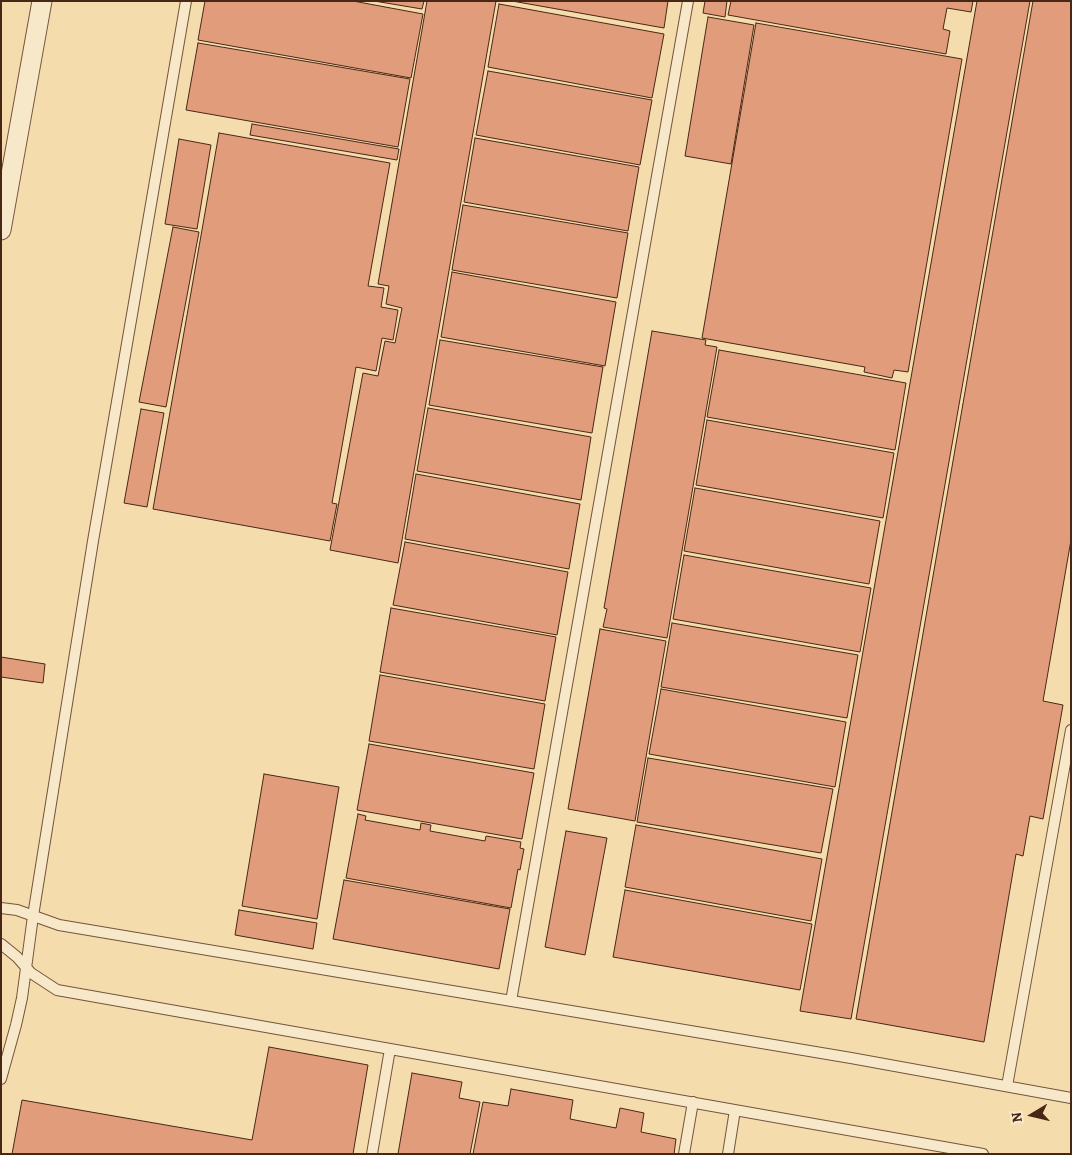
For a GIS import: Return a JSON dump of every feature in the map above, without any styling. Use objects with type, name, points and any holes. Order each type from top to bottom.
[{"type":"street","points":[[1,230],[42,1]]},
{"type":"lane","points":[[1,1079],[16,1025],[26,968],[95,532],[186,1]]},
{"type":"lane","points":[[511,1001],[688,1]]},
{"type":"lane","points":[[1006,1086],[1071,730]]},
{"type":"lane","points":[[1,908],[17,910],[59,925],[851,1058],[1071,1098]]},
{"type":"lane","points":[[1,944],[17,957],[26,968],[57,990],[983,1154]]},
{"type":"lane","points":[[372,1154],[390,1049]]},
{"type":"lane","points":[[684,1154],[693,1102]]},
{"type":"lane","points":[[728,1154],[735,1110]]},
{"type":"building","points":[[205,1],[353,1],[423,14],[411,78],[198,40]]},
{"type":"building","points":[[374,1],[424,1],[422,9]]},
{"type":"building","points":[[427,1],[496,1],[398,563],[330,550],[363,373],[378,376],[385,341],[395,343],[402,308],[386,304],[389,286],[378,284]]},
{"type":"building","points":[[512,1],[668,1],[664,28]]},
{"type":"building","points":[[705,1],[727,1],[725,17],[703,13]]},
{"type":"building","points":[[731,1],[973,1],[971,12],[947,8],[943,29],[950,31],[946,54],[728,15]]},
{"type":"building","points":[[977,1],[1030,1],[851,1019],[800,1011]]},
{"type":"building","points":[[1033,1],[1071,1],[1071,540],[1043,701],[1063,705],[1043,819],[1030,816],[1023,856],[1016,854],[984,1042],[856,1019]]},
{"type":"building","points":[[499,4],[664,34],[652,98],[488,67]]},
{"type":"building","points":[[708,17],[754,25],[731,164],[685,156]]},
{"type":"building","points":[[756,23],[962,59],[908,372],[894,370],[892,378],[864,372],[865,367],[702,338]]},
{"type":"building","points":[[198,43],[410,79],[398,147],[186,110]]},
{"type":"building","points":[[488,71],[652,100],[640,165],[476,135]]},
{"type":"building","points":[[252,124],[399,149],[397,160],[250,135]]},
{"type":"building","points":[[219,133],[390,163],[368,286],[384,288],[381,307],[398,310],[393,340],[382,338],[376,371],[356,367],[332,503],[337,504],[330,541],[153,509]]},
{"type":"building","points":[[475,138],[639,167],[628,231],[464,202]]},
{"type":"building","points":[[179,139],[211,145],[197,229],[165,224]]},
{"type":"building","points":[[463,205],[628,233],[617,298],[452,270]]},
{"type":"building","points":[[173,227],[199,232],[166,407],[139,402]]},
{"type":"building","points":[[452,272],[616,302],[605,366],[441,337]]},
{"type":"building","points":[[652,331],[706,340],[705,345],[717,347],[667,638],[603,627],[607,609],[604,608]]},
{"type":"building","points":[[440,340],[603,367],[592,433],[429,405]]},
{"type":"building","points":[[719,350],[906,383],[895,450],[707,417]]},
{"type":"building","points":[[428,408],[591,437],[581,500],[417,471]]},
{"type":"building","points":[[141,409],[164,413],[147,507],[124,503]]},
{"type":"building","points":[[707,420],[894,453],[883,518],[696,485]]},
{"type":"building","points":[[416,474],[580,504],[569,569],[405,539]]},
{"type":"building","points":[[695,488],[880,521],[869,584],[684,551]]},
{"type":"building","points":[[405,542],[568,572],[557,635],[393,605]]},
{"type":"building","points":[[684,555],[871,588],[860,652],[673,619]]},
{"type":"building","points":[[391,608],[556,637],[545,701],[380,672]]},
{"type":"building","points":[[672,623],[858,655],[847,718],[661,687]]},
{"type":"building","points":[[600,629],[666,641],[635,821],[568,809]]},
{"type":"building","points":[[1,657],[45,664],[43,683],[1,677]]},
{"type":"building","points":[[380,675],[545,704],[534,769],[369,741]]},
{"type":"building","points":[[661,689],[846,722],[835,787],[649,754]]},
{"type":"building","points":[[369,744],[534,773],[522,839],[357,810]]},
{"type":"building","points":[[648,758],[833,789],[821,853],[637,822]]},
{"type":"building","points":[[264,774],[339,787],[317,919],[242,906]]},
{"type":"building","points":[[358,814],[366,816],[365,820],[420,830],[421,823],[431,825],[430,831],[485,841],[486,836],[521,842],[520,848],[524,849],[520,870],[518,869],[511,908],[346,878]]},
{"type":"building","points":[[636,825],[822,859],[811,921],[625,887]]},
{"type":"building","points":[[566,831],[607,838],[585,955],[545,947]]},
{"type":"building","points":[[344,880],[510,909],[499,969],[333,939]]},
{"type":"building","points":[[625,890],[812,924],[800,990],[613,957]]},
{"type":"building","points":[[239,910],[317,923],[313,949],[235,935]]},
{"type":"building","points":[[269,1047],[368,1065],[353,1154],[12,1154],[22,1100],[252,1140]]},
{"type":"building","points":[[412,1073],[462,1082],[459,1098],[480,1102],[470,1154],[398,1154]]},
{"type":"building","points":[[511,1089],[573,1100],[570,1119],[616,1128],[620,1108],[644,1113],[641,1132],[676,1139],[674,1154],[473,1154],[483,1102],[508,1106]]}]
